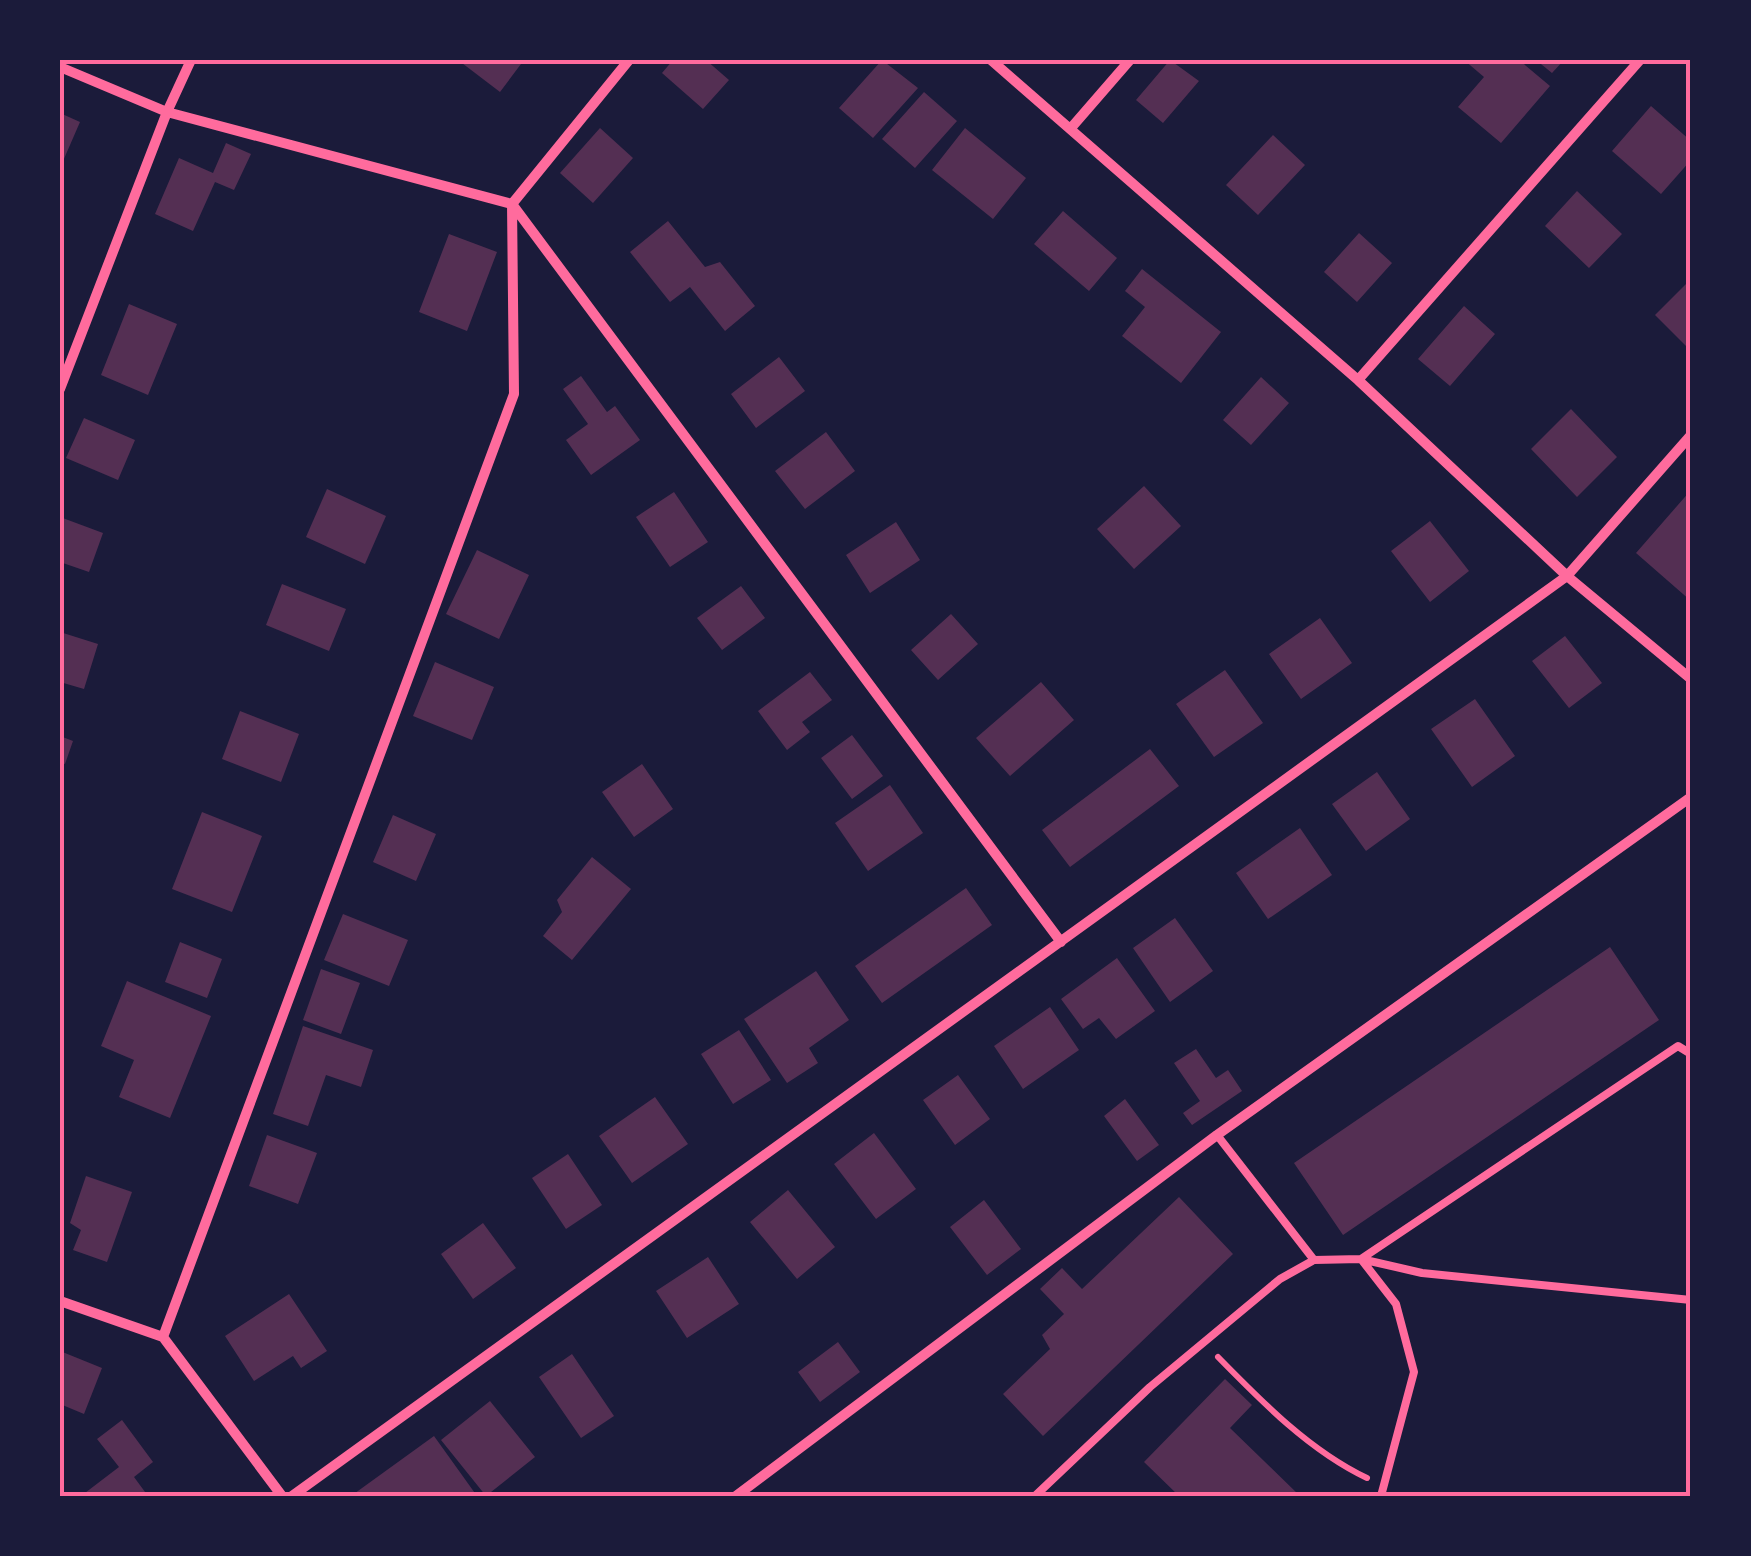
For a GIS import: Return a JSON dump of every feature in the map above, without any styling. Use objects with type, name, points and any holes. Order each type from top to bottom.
[{"type":"street","points":[[60,389],[167,112],[191,60]]},
{"type":"street","points":[[163,1337],[514,394],[512,204],[630,60]]},
{"type":"street","points":[[990,60],[1358,380],[1567,576],[1691,679]]},
{"type":"street","points":[[1071,128],[1130,60]]},
{"type":"street","points":[[1358,380],[1640,60]]},
{"type":"street","points":[[60,67],[167,112],[512,204],[1061,942]]},
{"type":"street","points":[[292,1496],[1567,576],[1691,435]]},
{"type":"street","points":[[736,1496],[1217,1136],[1691,797]]},
{"type":"street","points":[[60,1301],[163,1337],[282,1496]]},
{"type":"lane","points":[[1361,1258],[1678,1046],[1691,1054]]},
{"type":"lane","points":[[1217,1136],[1314,1260]]},
{"type":"lane","points":[[1361,1258],[1396,1304],[1414,1372],[1382,1496]]},
{"type":"lane","points":[[1035,1496],[1150,1387],[1280,1279],[1314,1260],[1361,1258],[1422,1273],[1691,1300]]},
{"type":"path","points":[[1204,1342],[1266,1406],[1346,1468],[1384,1486]]},
{"type":"building","points":[[458,60],[524,60],[500,92]]},
{"type":"building","points":[[673,60],[706,60],[729,80],[703,109],[662,73]]},
{"type":"building","points":[[882,60],[918,88],[873,138],[839,108]]},
{"type":"building","points":[[1170,60],[1199,81],[1163,123],[1136,100]]},
{"type":"building","points":[[1464,60],[1519,60],[1550,86],[1501,143],[1458,107],[1484,77]]},
{"type":"building","points":[[1536,60],[1564,60],[1552,73]]},
{"type":"building","points":[[924,92],[957,121],[915,168],[882,139]]},
{"type":"building","points":[[1651,106],[1691,141],[1691,160],[1661,194],[1612,151]]},
{"type":"building","points":[[60,113],[80,122],[60,168]]},
{"type":"building","points":[[600,128],[633,158],[593,203],[560,173]]},
{"type":"building","points":[[965,128],[1026,178],[993,219],[932,170]]},
{"type":"building","points":[[1273,135],[1305,165],[1258,215],[1226,185]]},
{"type":"building","points":[[226,143],[251,154],[234,190],[215,182],[193,231],[155,214],[179,158],[213,173]]},
{"type":"building","points":[[1577,191],[1622,234],[1589,268],[1545,226]]},
{"type":"building","points":[[1063,211],[1117,258],[1089,291],[1034,244]]},
{"type":"building","points":[[668,221],[705,267],[720,262],[755,306],[725,331],[690,287],[670,302],[630,252]]},
{"type":"building","points":[[1359,233],[1392,263],[1357,302],[1324,272]]},
{"type":"building","points":[[449,234],[497,252],[467,331],[419,312]]},
{"type":"building","points":[[1142,269],[1221,332],[1181,383],[1122,336],[1145,307],[1125,291]]},
{"type":"building","points":[[1691,279],[1691,351],[1655,315]]},
{"type":"building","points":[[129,304],[177,324],[148,395],[101,375]]},
{"type":"building","points":[[1464,306],[1495,334],[1450,386],[1418,359]]},
{"type":"building","points":[[779,357],[805,391],[756,428],[731,394]]},
{"type":"building","points":[[581,376],[607,412],[615,406],[640,440],[591,475],[566,440],[588,424],[563,389]]},
{"type":"building","points":[[1261,377],[1289,403],[1251,445],[1223,420]]},
{"type":"building","points":[[1571,409],[1617,457],[1577,497],[1531,449]]},
{"type":"building","points":[[84,418],[135,440],[118,480],[66,458]]},
{"type":"building","points":[[826,432],[855,471],[805,509],[775,471]]},
{"type":"building","points":[[1144,486],[1181,526],[1134,569],[1097,529]]},
{"type":"building","points":[[327,489],[386,516],[365,564],[306,537]]},
{"type":"building","points":[[1691,490],[1691,601],[1636,553]]},
{"type":"building","points":[[674,492],[708,542],[670,567],[636,517]]},
{"type":"building","points":[[60,517],[103,533],[89,572],[60,562]]},
{"type":"building","points":[[1430,521],[1469,571],[1430,602],[1391,551]]},
{"type":"building","points":[[896,522],[920,560],[870,593],[846,555]]},
{"type":"building","points":[[477,550],[529,575],[499,639],[446,614]]},
{"type":"building","points":[[282,584],[346,609],[329,651],[266,625]]},
{"type":"building","points":[[741,586],[765,618],[722,650],[697,618]]},
{"type":"building","points":[[951,614],[978,644],[938,680],[911,650]]},
{"type":"building","points":[[1320,618],[1352,663],[1301,699],[1269,654]]},
{"type":"building","points":[[60,632],[98,644],[84,689],[60,682]]},
{"type":"building","points":[[1565,636],[1602,683],[1569,708],[1532,661]]},
{"type":"building","points":[[435,662],[494,687],[472,740],[413,716]]},
{"type":"building","points":[[1225,670],[1263,723],[1214,757],[1176,704]]},
{"type":"building","points":[[810,672],[832,700],[802,722],[810,732],[787,750],[758,711]]},
{"type":"building","points":[[1041,682],[1074,720],[1010,776],[976,738]]},
{"type":"building","points":[[1475,699],[1515,756],[1472,787],[1431,729]]},
{"type":"building","points":[[240,711],[299,734],[281,782],[222,759]]},
{"type":"building","points":[[852,735],[883,776],[852,799],[821,758]]},
{"type":"building","points":[[60,736],[73,741],[65,764],[60,762]]},
{"type":"building","points":[[1150,749],[1179,786],[1070,867],[1042,830]]},
{"type":"building","points":[[642,764],[673,809],[634,837],[602,792]]},
{"type":"building","points":[[1377,772],[1410,819],[1366,851],[1332,804]]},
{"type":"building","points":[[890,785],[923,833],[868,871],[835,823]]},
{"type":"building","points":[[202,812],[262,836],[232,912],[172,889]]},
{"type":"building","points":[[393,815],[436,834],[416,881],[373,862]]},
{"type":"building","points":[[1300,828],[1332,875],[1268,919],[1236,873]]},
{"type":"building","points":[[592,857],[631,889],[572,960],[543,936],[562,912],[557,900]]},
{"type":"building","points":[[966,888],[992,925],[882,1003],[855,966]]},
{"type":"building","points":[[343,914],[408,940],[389,986],[324,960]]},
{"type":"building","points":[[1175,918],[1213,971],[1170,1002],[1133,948]]},
{"type":"building","points":[[180,942],[222,959],[207,998],[165,982]]},
{"type":"building","points":[[1610,947],[1659,1020],[1343,1235],[1294,1163]]},
{"type":"building","points":[[1117,958],[1155,1011],[1116,1039],[1099,1018],[1083,1029],[1061,999]]},
{"type":"building","points":[[321,969],[360,983],[341,1034],[303,1020]]},
{"type":"building","points":[[816,971],[849,1020],[809,1048],[818,1063],[787,1083],[744,1019]]},
{"type":"building","points":[[127,981],[211,1016],[170,1118],[119,1097],[134,1060],[101,1046]]},
{"type":"building","points":[[1050,1007],[1079,1050],[1023,1089],[994,1046]]},
{"type":"building","points":[[303,1026],[373,1050],[361,1087],[326,1075],[308,1126],[273,1114]]},
{"type":"building","points":[[739,1030],[771,1080],[733,1104],[701,1054]]},
{"type":"building","points":[[1196,1049],[1216,1078],[1228,1070],[1242,1091],[1192,1125],[1183,1113],[1200,1101],[1174,1063]]},
{"type":"building","points":[[958,1075],[990,1119],[955,1145],[923,1100]]},
{"type":"building","points":[[655,1097],[688,1144],[632,1183],[599,1136]]},
{"type":"building","points":[[1125,1099],[1159,1145],[1137,1161],[1104,1116]]},
{"type":"building","points":[[874,1133],[916,1189],[876,1219],[834,1164]]},
{"type":"building","points":[[267,1135],[317,1153],[298,1204],[249,1186]]},
{"type":"building","points":[[568,1154],[602,1205],[566,1229],[532,1178]]},
{"type":"building","points":[[86,1176],[132,1192],[107,1262],[73,1250],[81,1230],[70,1223]]},
{"type":"building","points":[[788,1190],[835,1247],[797,1279],[750,1222]]},
{"type":"building","points":[[1179,1197],[1233,1254],[1043,1436],[1003,1394],[1050,1349],[1042,1335],[1064,1314],[1040,1289],[1062,1268],[1082,1289]]},
{"type":"building","points":[[984,1200],[1021,1249],[987,1275],[950,1227]]},
{"type":"building","points":[[483,1223],[516,1268],[473,1299],[441,1254]]},
{"type":"building","points":[[708,1257],[739,1304],[687,1338],[656,1291]]},
{"type":"building","points":[[289,1294],[327,1351],[301,1368],[293,1356],[254,1381],[225,1336]]},
{"type":"building","points":[[838,1342],[860,1372],[820,1402],[798,1372]]},
{"type":"building","points":[[60,1351],[102,1368],[84,1414],[60,1404]]},
{"type":"building","points":[[572,1354],[614,1416],[581,1438],[539,1377]]},
{"type":"building","points":[[1225,1379],[1252,1405],[1230,1428],[1300,1496],[1179,1496],[1144,1462]]},
{"type":"building","points":[[490,1401],[535,1457],[486,1496],[441,1440]]},
{"type":"building","points":[[122,1420],[153,1462],[134,1477],[148,1496],[81,1496],[119,1467],[97,1439]]},
{"type":"building","points":[[434,1436],[477,1496],[351,1496]]}]
